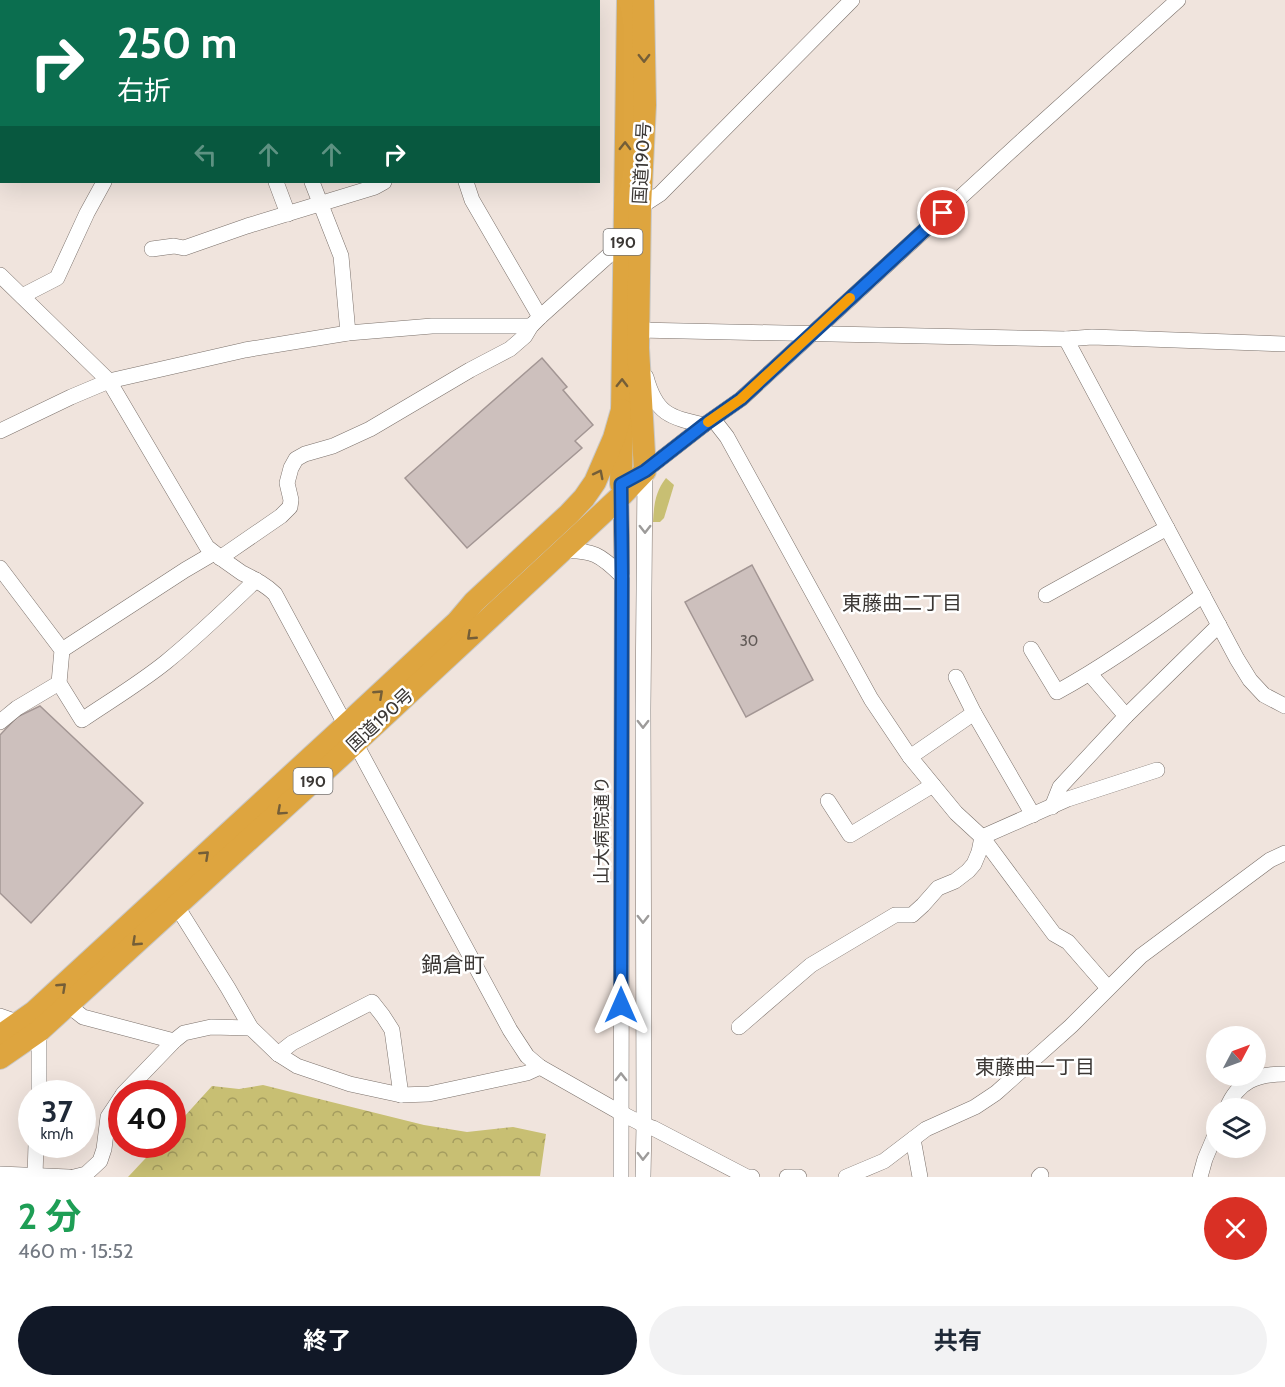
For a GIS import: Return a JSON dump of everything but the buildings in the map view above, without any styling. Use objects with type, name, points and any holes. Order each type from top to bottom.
[{"type":"highway","name":"国道190号","points":[[621,490],[628,0]]},
{"type":"highway","name":"国道190号","points":[[0,1036],[23,1021],[561,551],[621,490],[645,471],[638,339],[640,207],[645,105],[643,0]]},
{"type":"highway","name":"国道190号","points":[[0,1058],[23,1021],[68,1005],[176,905],[350,734],[474,602],[569,514],[595,482],[608,455],[622,410]]},
{"type":"highway","name":"国道190号","points":[[457,622],[480,608],[608,493],[621,490]]},
{"type":"street","points":[[640,207],[660,194],[852,0]]},
{"type":"street","points":[[643,1177],[645,471],[741,399],[1178,0]]},
{"type":"street","points":[[22,296],[57,278],[103,183]]},
{"type":"street","points":[[276,183],[288,214]]},
{"type":"street","points":[[312,183],[341,256],[348,333]]},
{"type":"street","points":[[152,249],[174,246],[184,248],[247,226],[375,188],[382,183]]},
{"type":"street","points":[[466,183],[472,200],[536,321]]},
{"type":"street","points":[[62,650],[185,570],[217,556],[281,516],[290,507],[291,500],[287,483],[296,459],[333,446],[370,429],[510,349],[525,336],[536,321],[609,255],[623,248]]},
{"type":"street","points":[[0,275],[109,381],[207,547],[275,594],[510,1030],[527,1056],[540,1067],[621,1113],[746,1177],[752,1177]]},
{"type":"street","points":[[0,431],[109,381],[244,350],[348,333],[536,321]]},
{"type":"street","points":[[1108,988],[1068,942],[1054,934],[982,837],[956,813],[910,757],[871,699],[728,437],[709,422],[680,419],[665,412],[657,404],[650,393],[638,339],[812,333],[1066,339],[1092,337],[1285,344]]},
{"type":"street","points":[[1066,339],[1250,680],[1264,695],[1285,706]]},
{"type":"street","name":"山大病院通り","points":[[621,490],[621,1177]]},
{"type":"street","points":[[1046,595],[1167,528]]},
{"type":"street","points":[[561,551],[577,550],[592,553],[607,561],[622,576]]},
{"type":"street","points":[[0,568],[62,650],[59,683],[82,720],[165,663],[212,623],[256,580]]},
{"type":"street","points":[[1031,649],[1057,692],[1090,674],[1203,595]]},
{"type":"street","points":[[1052,807],[1060,787],[1126,716],[1219,625]]},
{"type":"street","points":[[1090,674],[1126,716]]},
{"type":"street","points":[[956,677],[1034,815]]},
{"type":"street","points":[[0,723],[17,708],[59,683]]},
{"type":"street","points":[[910,757],[974,712]]},
{"type":"street","points":[[982,837],[1068,799],[1157,770]]},
{"type":"street","points":[[828,801],[850,835],[933,785]]},
{"type":"street","points":[[739,1027],[811,964],[895,915],[912,915],[938,888],[955,881],[968,872],[979,852],[982,837]]},
{"type":"street","points":[[846,1177],[884,1161],[926,1129],[975,1107],[996,1093],[1071,1026],[1141,956],[1270,860],[1285,853]]},
{"type":"street","points":[[176,905],[251,1028],[278,1054],[297,1066],[350,1084],[401,1095],[429,1095],[527,1073],[540,1067]]},
{"type":"street","points":[[278,1054],[292,1043],[372,1002],[392,1030],[401,1095]]},
{"type":"street","points":[[68,1005],[83,1017],[174,1041]]},
{"type":"street","points":[[23,1021],[36,1080]]},
{"type":"street","points":[[136,1080],[184,1033],[211,1027],[251,1028]]},
{"type":"street","points":[[1232,1098],[1249,1080],[1262,1075],[1285,1074]]},
{"type":"street","points":[[74,1177],[86,1174],[100,1161],[108,1117]]},
{"type":"street","points":[[913,1139],[920,1177]]},
{"type":"street","points":[[1200,1177],[1206,1157]]},
{"type":"street","points":[[34,1176],[35,1158]]},
{"type":"street","points":[[0,1174],[69,1177]]},
{"type":"street","points":[[787,1177],[800,1177]]},
{"type":"green space","points":[[666,478],[674,485],[664,518],[660,522],[653,522],[659,488]]},
{"type":"green space","points":[[263,1085],[424,1125],[467,1132],[513,1127],[546,1134],[540,1176],[128,1177],[146,1158],[186,1158],[186,1115],[212,1086],[239,1089]]},
{"type":"slow traffic","points":[[708,422],[741,399],[850,298]]},
{"type":"district","name":"東藤曲二丁目","points":[[902,603]]},
{"type":"district","name":"鍋倉町","points":[[453,965]]},
{"type":"district","name":"東藤曲一丁目","points":[[1035,1067]]},
{"type":"route","points":[[621,1005],[621,484],[645,471],[741,399],[943,213]]}]
